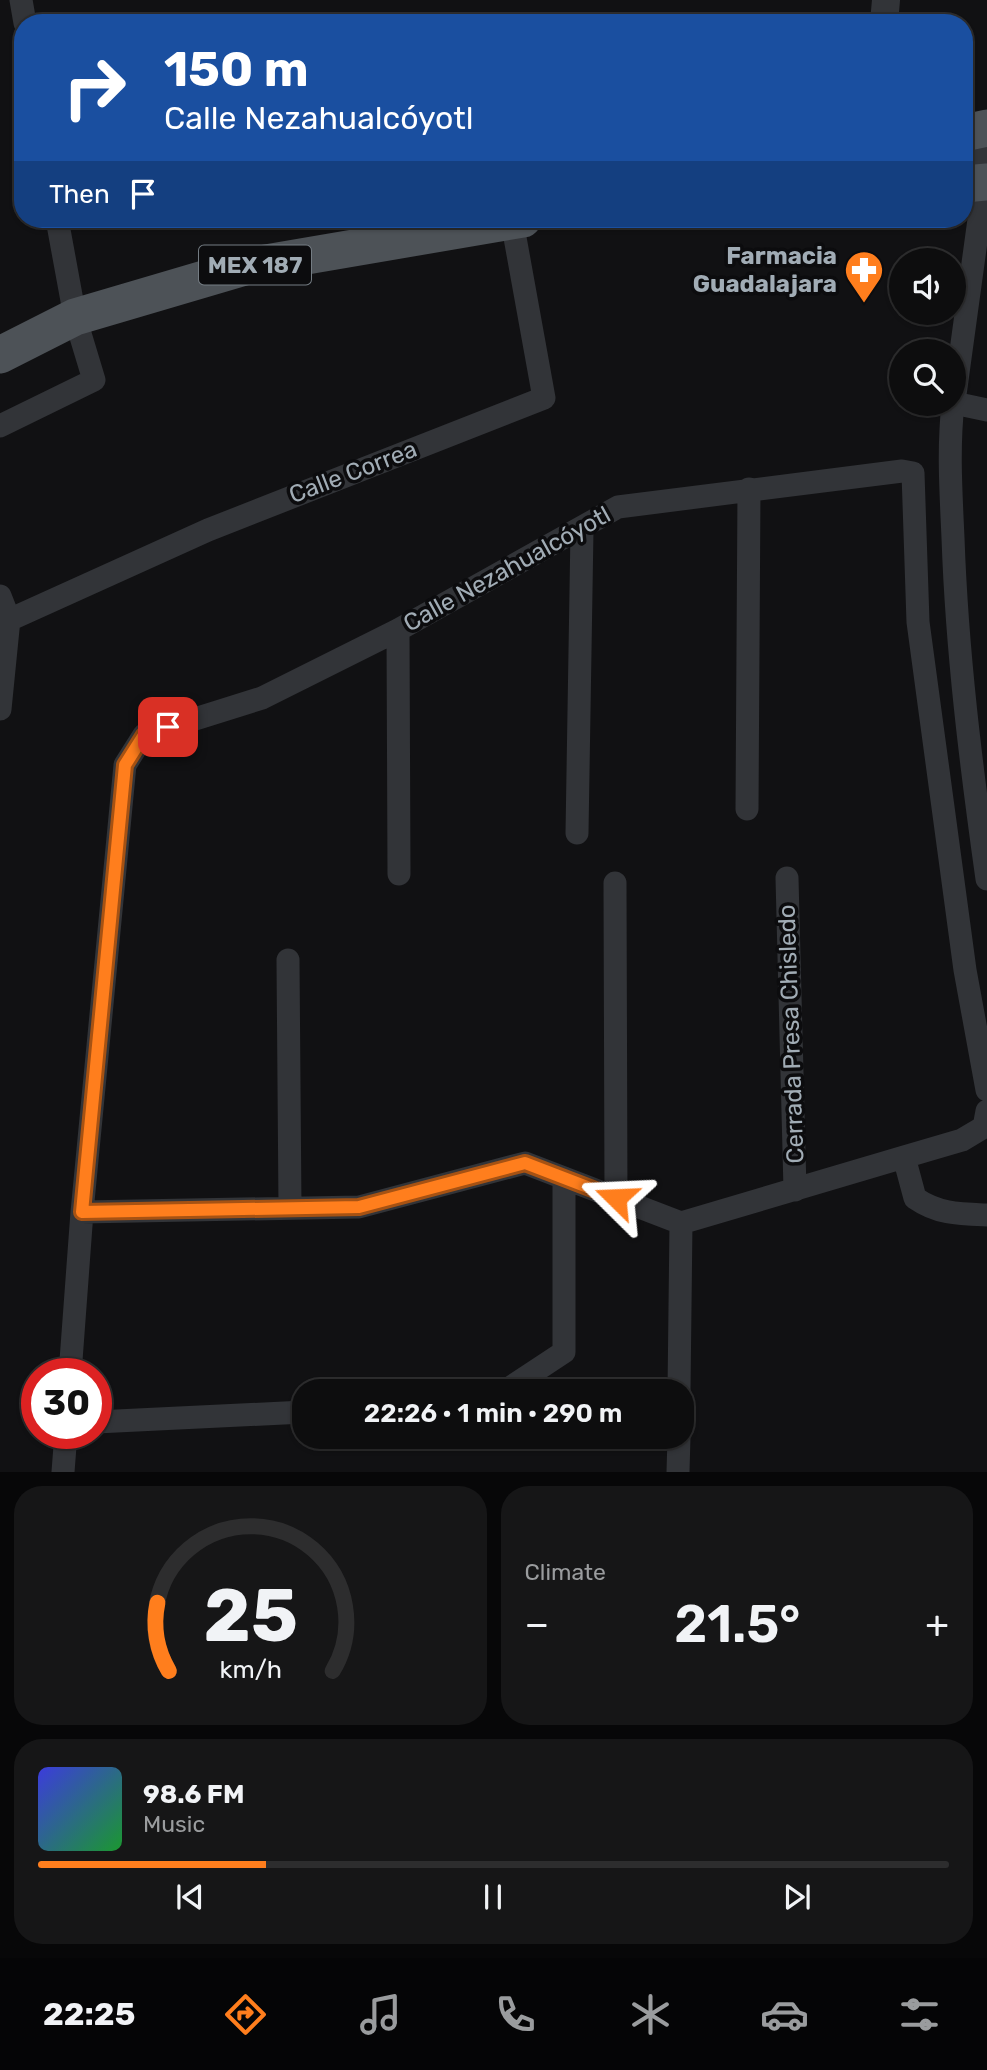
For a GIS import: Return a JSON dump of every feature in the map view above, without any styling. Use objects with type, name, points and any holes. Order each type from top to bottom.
[{"type":"main road","name":"MEX 187","points":[[0,355],[75,317],[248,266],[471,228]]},
{"type":"street","points":[[961,339],[978,183],[977,130]]},
{"type":"street","points":[[0,426],[94,380],[75,317],[59,228]]},
{"type":"street","name":"Calle Correa","points":[[4,621],[208,530],[544,398],[519,228]]},
{"type":"street","points":[[966,406],[987,410]]},
{"type":"street","points":[[953,416],[950,455],[956,616],[977,741],[987,879]]},
{"type":"street","name":"Calle Nezahualcóyotl","points":[[71,1358],[82,1212],[125,765],[144,735],[262,698],[398,630],[582,530],[618,507],[902,471],[913,473],[918,622],[965,970],[987,1090]]},
{"type":"street","points":[[747,809],[749,489]]},
{"type":"street","points":[[577,833],[582,530]]},
{"type":"street","points":[[0,596],[4,621],[0,709]]},
{"type":"street","points":[[398,630],[399,874]]},
{"type":"street","name":"Cerrada Presa Chisledo","points":[[787,878],[795,1190]]},
{"type":"street","points":[[615,883],[616,1198]]},
{"type":"street","points":[[288,960],[290,1208]]},
{"type":"street","points":[[82,1212],[359,1207],[525,1163],[681,1223],[962,1140],[984,1126],[987,1111]]},
{"type":"street","points":[[904,1157],[915,1198],[931,1209],[950,1214],[987,1216]]},
{"type":"street","points":[[523,1379],[564,1352],[564,1178]]},
{"type":"street","points":[[679,1379],[681,1223]]},
{"type":"street","points":[[112,1421],[292,1413]]},
{"type":"street","points":[[64,1472],[65,1449]]},
{"type":"street","points":[[678,1472],[679,1449]]},
{"type":"place","name":"Farmacia Guadalajara","points":[[864,304]]},
{"type":"route","points":[[168,727],[144,735],[125,765],[82,1212],[359,1207],[525,1163],[616,1198]]}]
